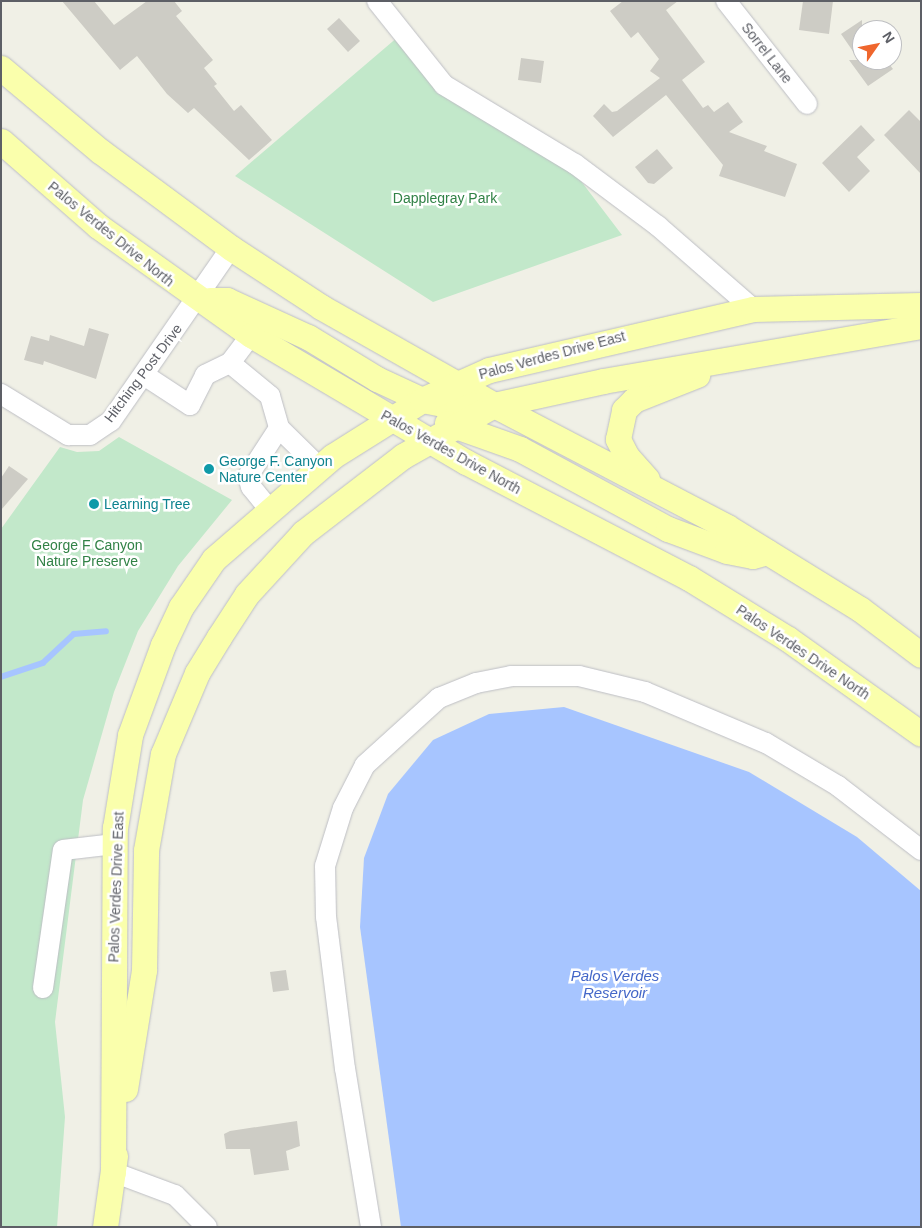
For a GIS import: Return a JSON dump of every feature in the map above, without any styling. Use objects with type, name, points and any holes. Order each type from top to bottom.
[{"type":"main road","points":[[1,68],[100,151],[231,248],[321,307],[494,405],[657,490],[768,551],[860,609],[921,655]]},
{"type":"main road","name":"Palos Verdes Drive North","points":[[1,141],[98,226],[195,299],[251,335],[466,462],[688,578],[788,639],[921,734]]},
{"type":"main road","points":[[195,299],[227,300],[308,337],[377,379],[422,400],[458,407],[494,405]]},
{"type":"main road","name":"Palos Verdes Drive East","points":[[113,1172],[115,844],[130,735],[163,645],[181,607],[214,559],[269,509],[320,468],[392,418],[454,383],[489,370],[753,309],[921,305]]},
{"type":"main road","name":"Palos Verdes Drive East","points":[[105,1227],[144,970],[146,850],[152,800],[163,754],[181,709],[219,637],[247,594],[274,562],[336,504],[431,440],[494,405],[718,361],[921,326]]},
{"type":"main road","points":[[657,490],[627,457],[618,439],[624,410],[634,400],[685,383],[718,361]]},
{"type":"main road","points":[[392,418],[457,425],[520,449],[668,529],[727,551],[754,556],[768,551]]},
{"type":"street","points":[[377,1],[444,85],[575,164],[658,226],[753,309]]},
{"type":"street","name":"Sorrel Lane","points":[[726,1],[807,104]]},
{"type":"street","name":"Hitching Post Drive","points":[[1,394],[68,435],[90,435],[111,421],[231,248]]},
{"type":"street","points":[[144,375],[190,405],[205,375],[230,363],[251,335]]},
{"type":"street","points":[[230,363],[270,396],[279,428],[320,468]]},
{"type":"street","points":[[269,509],[251,487],[248,476],[279,428]]},
{"type":"street","points":[[372,1227],[345,1069],[326,917],[325,866],[343,808],[366,765],[439,698],[476,683],[511,676],[579,676],[645,692],[766,743],[838,786],[921,850]]},
{"type":"street","points":[[43,988],[62,850],[115,844]]},
{"type":"street","points":[[113,1172],[175,1195],[207,1227]]},
{"type":"green space","name":"Dapplegray Park","points":[[399,36],[447,98],[546,135],[622,235],[433,302],[235,176]]},
{"type":"green space","name":"George F Canyon Nature Preserve","points":[[119,437],[232,500],[178,566],[138,631],[114,692],[83,800],[55,1022],[65,1117],[57,1227],[1,1227],[1,529],[60,447],[77,452],[99,451]]},
{"type":"water","name":"Palos Verdes Reservoir","points":[[564,707],[749,772],[857,837],[921,891],[921,1227],[401,1227],[360,927],[364,858],[388,794],[433,740],[489,714]]},
{"type":"building","points":[[62,1],[94,1],[114,25],[147,1],[174,1],[182,11],[176,16],[213,60],[204,68],[217,84],[214,86],[234,111],[241,105],[272,140],[249,160],[194,108],[188,113],[167,94],[137,56],[120,70]]},
{"type":"building","points":[[623,1],[678,1],[666,10],[705,62],[682,80],[703,108],[708,105],[714,112],[728,102],[743,122],[729,132],[767,146],[764,151],[797,164],[785,197],[719,176],[723,165],[666,95],[613,137],[593,116],[604,104],[612,112],[617,111],[660,78],[650,71],[659,59],[638,32],[631,38],[610,11]]},
{"type":"building","points":[[803,1],[833,1],[829,34],[799,30]]},
{"type":"building","points":[[339,18],[360,41],[348,52],[327,29]]},
{"type":"building","points":[[852,27],[852,50],[841,34]]},
{"type":"building","points":[[521,58],[544,61],[541,83],[518,80]]},
{"type":"building","points":[[856,70],[892,70],[868,86]]},
{"type":"building","points":[[909,110],[921,122],[921,174],[884,135]]},
{"type":"building","points":[[861,125],[875,140],[857,157],[870,171],[849,192],[822,163]]},
{"type":"building","points":[[657,149],[673,168],[654,184],[648,183],[635,167]]},
{"type":"building","points":[[89,328],[109,334],[96,379],[44,361],[43,365],[24,360],[31,336],[49,341],[50,335],[84,346]]},
{"type":"building","points":[[9,466],[28,479],[1,510],[1,478]]},
{"type":"building","points":[[286,970],[289,990],[273,992],[270,972]]},
{"type":"building","points":[[297,1121],[300,1146],[286,1151],[289,1170],[254,1175],[250,1149],[226,1149],[224,1134],[230,1131]]},
{"type":"waterway","points":[[1,677],[43,663],[74,634],[106,631]]},
{"type":"place","name":"George F. Canyon Nature Center","points":[[209,469]]},
{"type":"place","name":"Learning Tree","points":[[94,504]]}]
